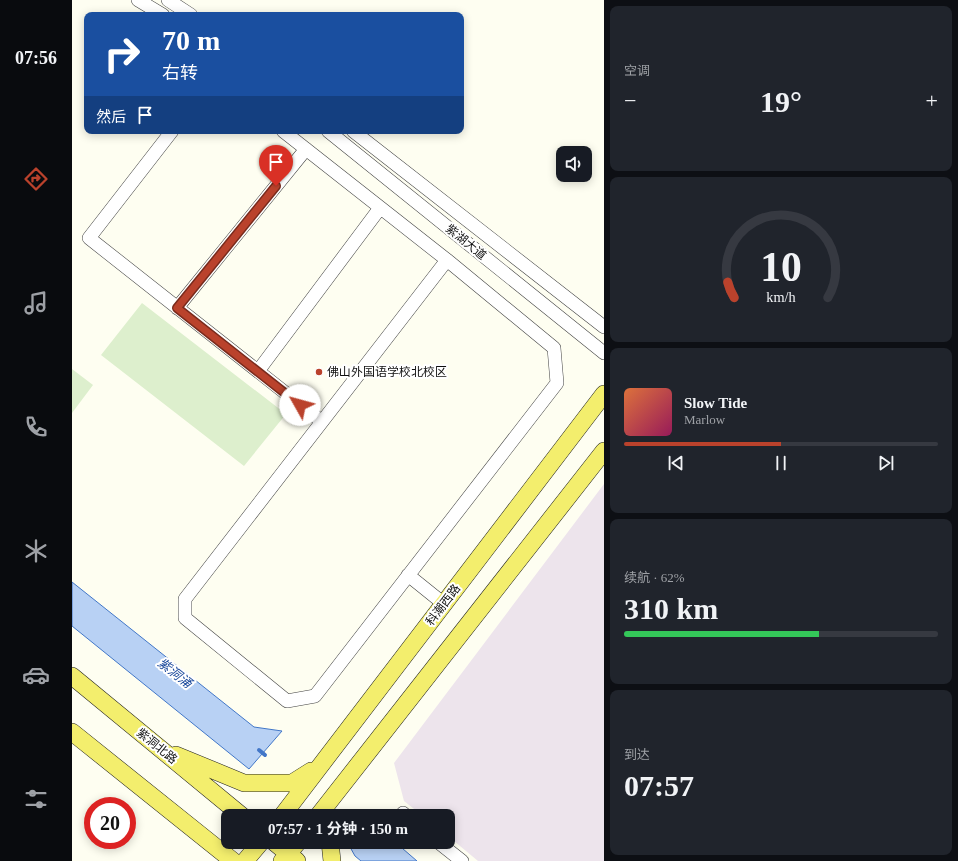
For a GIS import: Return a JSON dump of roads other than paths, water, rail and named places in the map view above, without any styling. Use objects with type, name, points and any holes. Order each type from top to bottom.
[{"type":"main road","name":"科潮西路","points":[[287,809],[604,394]]},
{"type":"main road","points":[[330,808],[604,451]]},
{"type":"main road","name":"紫洞北路","points":[[72,676],[234,809]]},
{"type":"main road","points":[[72,732],[233,861]]},
{"type":"main road","points":[[160,748],[244,783],[292,783],[320,766]]},
{"type":"main road","points":[[245,861],[255,849]]},
{"type":"main road","points":[[331,849],[332,861]]},
{"type":"street","points":[[138,0],[158,12]]},
{"type":"street","points":[[168,0],[186,12]]},
{"type":"street","points":[[170,134],[89,238],[321,421]]},
{"type":"street","points":[[287,134],[447,260],[554,348],[557,382],[315,696],[287,701],[185,618],[185,599],[321,421],[447,260]]},
{"type":"street","name":"紫湖大道","points":[[332,134],[604,353]]},
{"type":"street","name":"紫湖大道","points":[[357,134],[604,327]]},
{"type":"street","points":[[177,308],[306,149]]},
{"type":"street","points":[[258,371],[380,208]]},
{"type":"street","points":[[408,575],[444,604]]},
{"type":"street","points":[[447,849],[462,861]]},
{"type":"water","points":[[72,582],[254,727],[282,731],[249,769],[72,626]]},
{"type":"water","points":[[351,849],[403,849],[417,861],[361,861],[355,856]]},
{"type":"waterway","name":"紫洞涌","points":[[259,750],[265,755]]},
{"type":"place","name":"佛山外国语学校北校区","points":[[319,372]]}]
